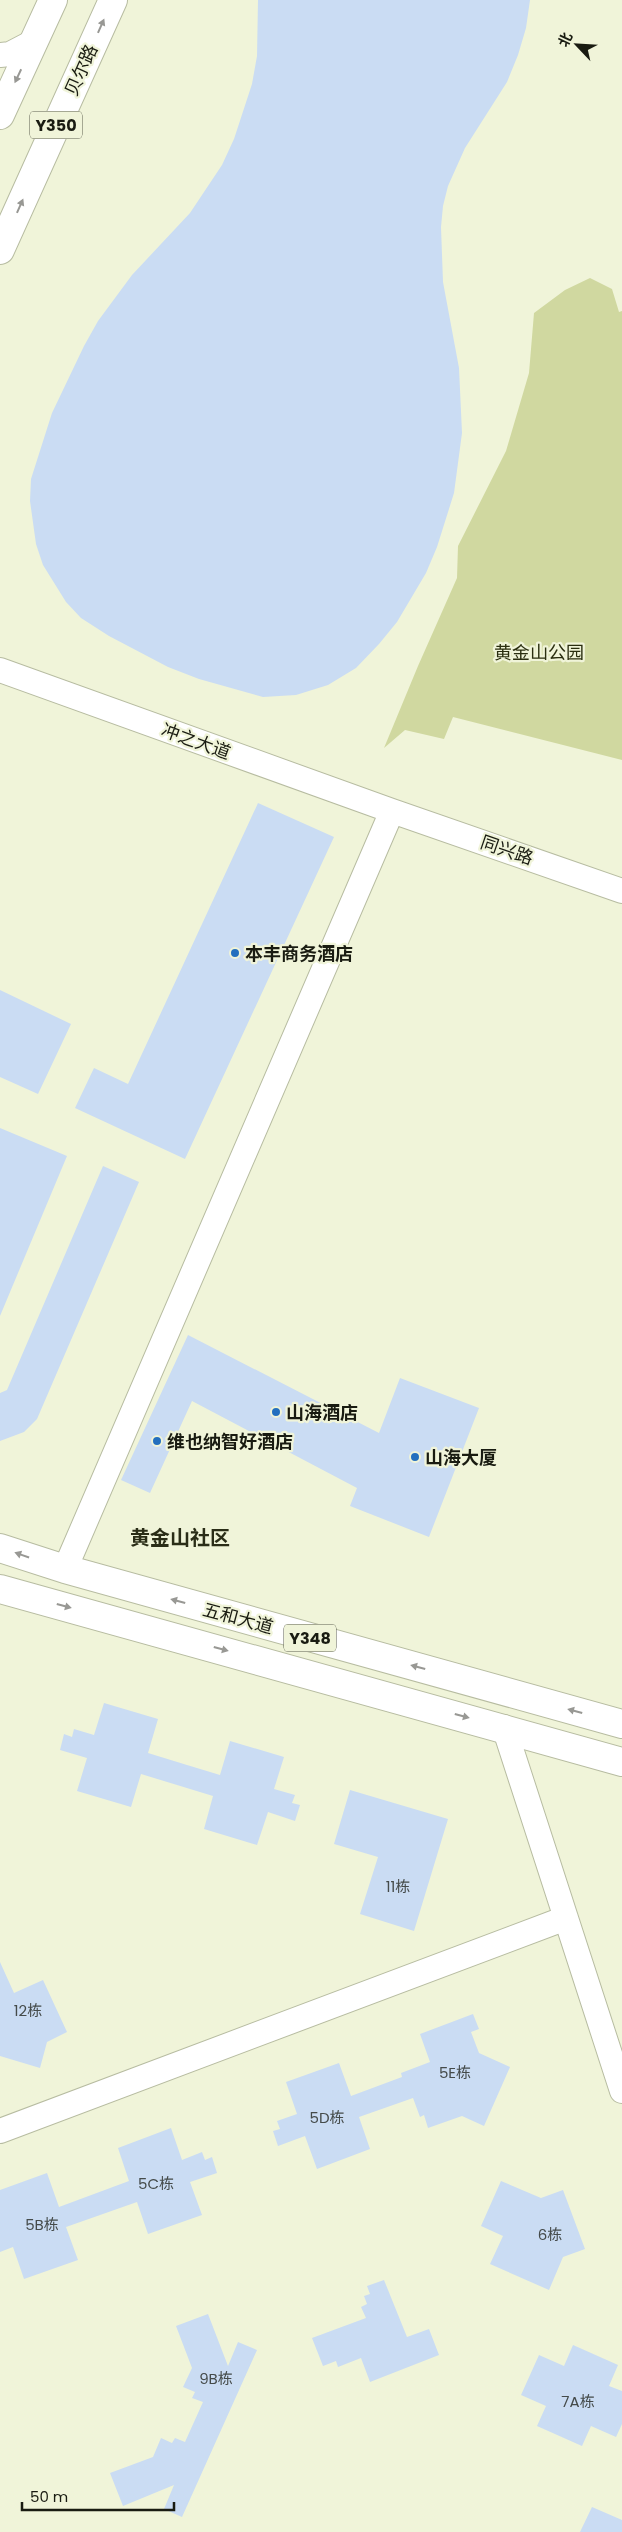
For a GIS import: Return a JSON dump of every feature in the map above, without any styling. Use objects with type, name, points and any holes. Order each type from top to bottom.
[{"type":"main road","name":"Y350","points":[[0,115],[53,0]]},
{"type":"main road","name":"贝尔路","points":[[0,250],[113,0]]},
{"type":"main road","name":"五和大道","points":[[0,1548],[65,1570],[622,1724]]},
{"type":"main road","name":"五和大道","points":[[0,1589],[504,1727],[622,1762]]},
{"type":"street","points":[[0,55],[10,54],[33,42]]},
{"type":"street","name":"冲之大道","points":[[0,670],[392,811]]},
{"type":"street","points":[[65,1570],[392,811]]},
{"type":"street","name":"同兴路","points":[[392,811],[622,890]]},
{"type":"street","points":[[504,1727],[622,2092]]},
{"type":"street","points":[[0,2131],[566,1918]]},
{"type":"green space","name":"黄金山公园","points":[[590,278],[612,289],[619,312],[622,311],[622,760],[453,717],[444,739],[405,730],[384,748],[457,578],[458,546],[506,451],[529,373],[534,313],[565,290]]},
{"type":"building","points":[[258,0],[530,0],[526,28],[507,82],[465,148],[448,186],[443,206],[441,227],[443,282],[459,368],[462,433],[454,493],[437,547],[426,573],[397,622],[356,668],[328,685],[296,695],[263,697],[199,679],[168,667],[109,636],[81,618],[66,602],[43,565],[36,544],[30,501],[31,479],[52,413],[98,321],[132,275],[190,213],[222,165],[234,139],[252,84],[257,56]]},
{"type":"building","name":"本丰商务酒店","points":[[258,803],[334,837],[185,1159],[75,1108],[94,1068],[128,1084]]},
{"type":"building","points":[[0,990],[71,1024],[38,1094],[0,1077]]},
{"type":"building","points":[[0,1128],[67,1156],[0,1316]]},
{"type":"building","points":[[103,1166],[139,1182],[37,1419],[24,1432],[0,1441],[0,1393],[7,1390]]},
{"type":"building","points":[[188,1335],[379,1433],[400,1378],[479,1408],[429,1537],[350,1506],[357,1488],[192,1401],[150,1493],[121,1480]]},
{"type":"building","points":[[104,1703],[158,1719],[148,1753],[220,1775],[230,1741],[284,1757],[274,1789],[295,1795],[292,1803],[300,1805],[295,1821],[268,1812],[257,1845],[204,1829],[213,1796],[141,1774],[131,1807],[77,1791],[87,1758],[60,1750],[64,1734],[72,1737],[74,1729],[94,1735]]},
{"type":"building","points":[[350,1790],[448,1819],[414,1931],[360,1914],[378,1857],[334,1844]]},
{"type":"building","points":[[0,1962],[14,1993],[43,1980],[67,2032],[47,2042],[40,2068],[0,2056]]},
{"type":"building","points":[[473,2014],[479,2029],[471,2032],[479,2053],[510,2067],[484,2126],[462,2116],[428,2128],[424,2115],[420,2117],[413,2098],[359,2117],[370,2149],[317,2169],[305,2136],[278,2146],[273,2131],[280,2129],[277,2121],[297,2114],[286,2082],[339,2063],[351,2096],[402,2077],[401,2073],[430,2062],[420,2034]]},
{"type":"building","points":[[171,2128],[182,2160],[202,2152],[205,2160],[212,2157],[217,2173],[190,2182],[202,2215],[148,2234],[137,2202],[66,2227],[78,2260],[24,2279],[13,2247],[0,2252],[0,2190],[47,2173],[59,2207],[129,2181],[118,2148]]},
{"type":"building","points":[[501,2181],[541,2198],[563,2190],[585,2249],[563,2257],[549,2290],[490,2264],[503,2236],[481,2226]]},
{"type":"building","points":[[384,2280],[407,2337],[429,2329],[439,2355],[370,2382],[361,2358],[338,2367],[336,2361],[323,2366],[312,2338],[366,2318],[361,2307],[367,2304],[364,2296],[370,2294],[367,2286]]},
{"type":"building","points":[[208,2314],[228,2366],[238,2342],[257,2350],[182,2517],[164,2509],[174,2485],[123,2506],[110,2473],[153,2457],[161,2438],[172,2443],[175,2438],[185,2442],[203,2402],[192,2398],[195,2392],[183,2387],[192,2368],[176,2326]]},
{"type":"building","points":[[573,2345],[618,2365],[609,2386],[622,2391],[622,2424],[616,2437],[591,2426],[582,2446],[537,2426],[546,2406],[521,2395],[539,2355],[564,2366]]},
{"type":"building","points":[[592,2507],[622,2520],[622,2532],[580,2532]]},
{"type":"place","name":"本丰商务酒店","points":[[235,953]]},
{"type":"place","name":"山海酒店","points":[[276,1412]]},
{"type":"place","name":"维也纳智好酒店","points":[[157,1441]]},
{"type":"place","name":"山海大厦","points":[[415,1457]]},
{"type":"district","name":"黄金山社区","points":[[180,1538]]}]
